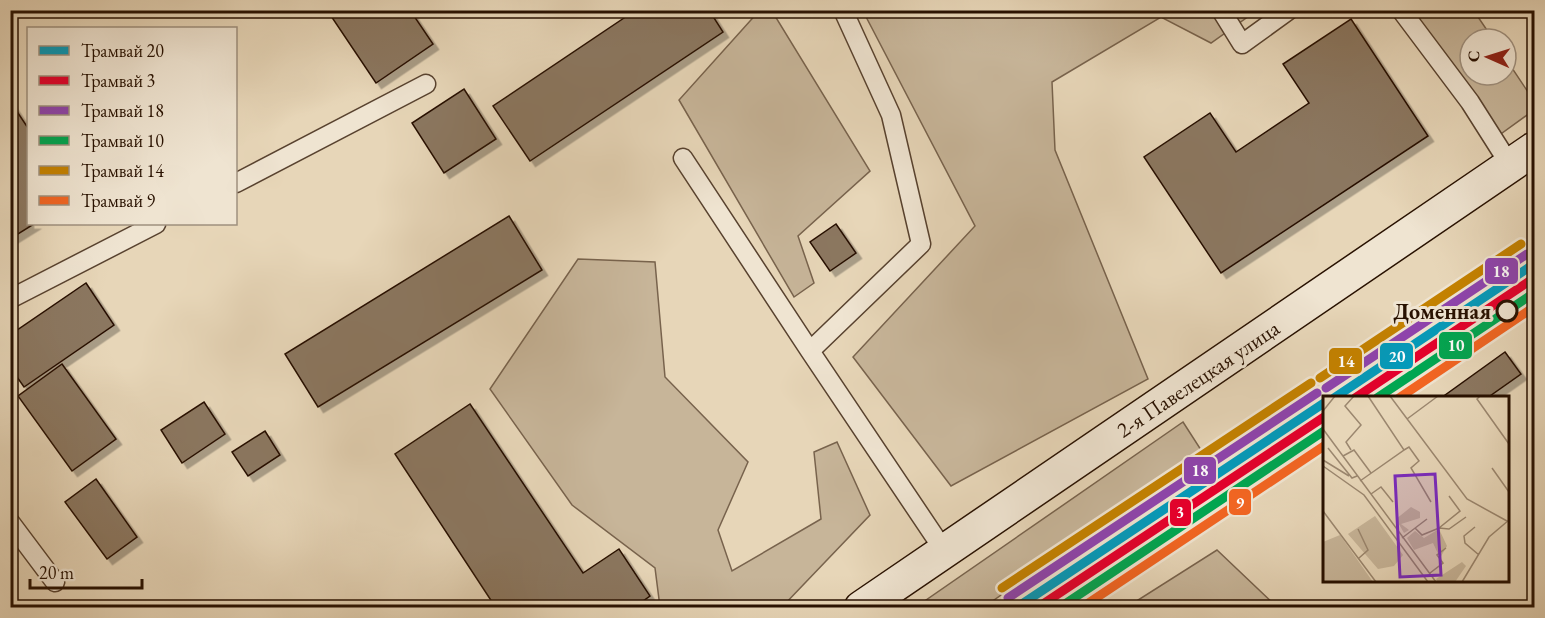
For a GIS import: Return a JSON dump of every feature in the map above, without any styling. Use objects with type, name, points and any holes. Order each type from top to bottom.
[{"type":"main road","name":"2-я Павелецкая улица","points":[[861,608],[1522,157]]},
{"type":"lane","points":[[810,351],[921,244],[891,115],[843,10]]},
{"type":"lane","points":[[1221,10],[1242,44],[1289,10]]},
{"type":"lane","points":[[1401,10],[1470,102],[1522,157]]},
{"type":"lane","points":[[237,182],[426,84]]},
{"type":"lane","points":[[683,158],[945,552]]},
{"type":"lane","points":[[10,299],[154,225]]},
{"type":"lane","points":[[10,522],[55,582]]},
{"type":"shaded area","points":[[759,11],[772,11],[870,171],[798,236],[814,283],[794,297],[679,100]]},
{"type":"shaded area","points":[[863,11],[1256,11],[1211,43],[1161,17],[1052,82],[1055,150],[1148,379],[951,486],[853,357],[975,226]]},
{"type":"shaded area","points":[[1409,11],[1474,11],[1485,27],[1458,27],[1458,80]]},
{"type":"shaded area","points":[[1518,77],[1534,101],[1534,110],[1498,136],[1463,87],[1518,87]]},
{"type":"shaded area","points":[[578,259],[655,262],[665,377],[748,462],[718,530],[732,571],[821,519],[814,452],[837,442],[870,515],[782,607],[660,607],[655,568],[572,505],[490,389]]},
{"type":"shaded area","points":[[1183,422],[1203,453],[984,607],[916,607]]},
{"type":"shaded area","points":[[1217,550],[1277,607],[1127,607]]},
{"type":"building","points":[[327,10],[410,10],[433,44],[376,83]]},
{"type":"building","points":[[636,10],[709,10],[723,32],[530,161],[493,106]]},
{"type":"building","points":[[1351,19],[1428,136],[1221,273],[1144,157],[1210,113],[1236,152],[1309,103],[1283,64]]},
{"type":"building","points":[[464,89],[496,139],[444,173],[412,123]]},
{"type":"building","points":[[10,101],[27,126],[27,225],[32,225],[10,239]]},
{"type":"building","points":[[509,216],[542,270],[318,407],[285,354]]},
{"type":"building","points":[[836,224],[856,253],[830,271],[810,242]]},
{"type":"building","points":[[86,283],[114,325],[24,387],[10,367],[10,335]]},
{"type":"building","points":[[1505,352],[1521,374],[1490,396],[1444,396]]},
{"type":"building","points":[[62,364],[116,439],[72,471],[18,396]]},
{"type":"building","points":[[204,402],[225,434],[182,463],[161,430]]},
{"type":"building","points":[[470,404],[583,573],[619,549],[650,596],[633,608],[496,608],[395,454]]},
{"type":"building","points":[[265,431],[280,455],[248,476],[232,452]]},
{"type":"building","points":[[96,479],[137,537],[107,559],[65,502]]},
{"type":"tram line","name":"14","points":[[1320,378],[1521,244]]},
{"type":"tram line","name":"18","points":[[1326,388],[1527,254]]},
{"type":"tram line","name":"20","points":[[1337,396],[1534,264]]},
{"type":"tram line","name":"3","points":[[1358,396],[1534,278]]},
{"type":"tram line","name":"10","points":[[1380,396],[1534,293]]},
{"type":"tram line","name":"9","points":[[1402,396],[1534,307]]},
{"type":"tram line","name":"14","points":[[1002,588],[1311,383]]},
{"type":"tram line","name":"18","points":[[1008,598],[1317,393]]},
{"type":"tram line","name":"20","points":[[1016,608],[1323,404]]},
{"type":"tram line","name":"3","points":[[1037,608],[1323,418]]},
{"type":"tram line","name":"10","points":[[1059,608],[1323,432]]},
{"type":"tram line","name":"9","points":[[1081,608],[1323,447]]},
{"type":"place","name":"Доменная","points":[[1507,311]]}]
